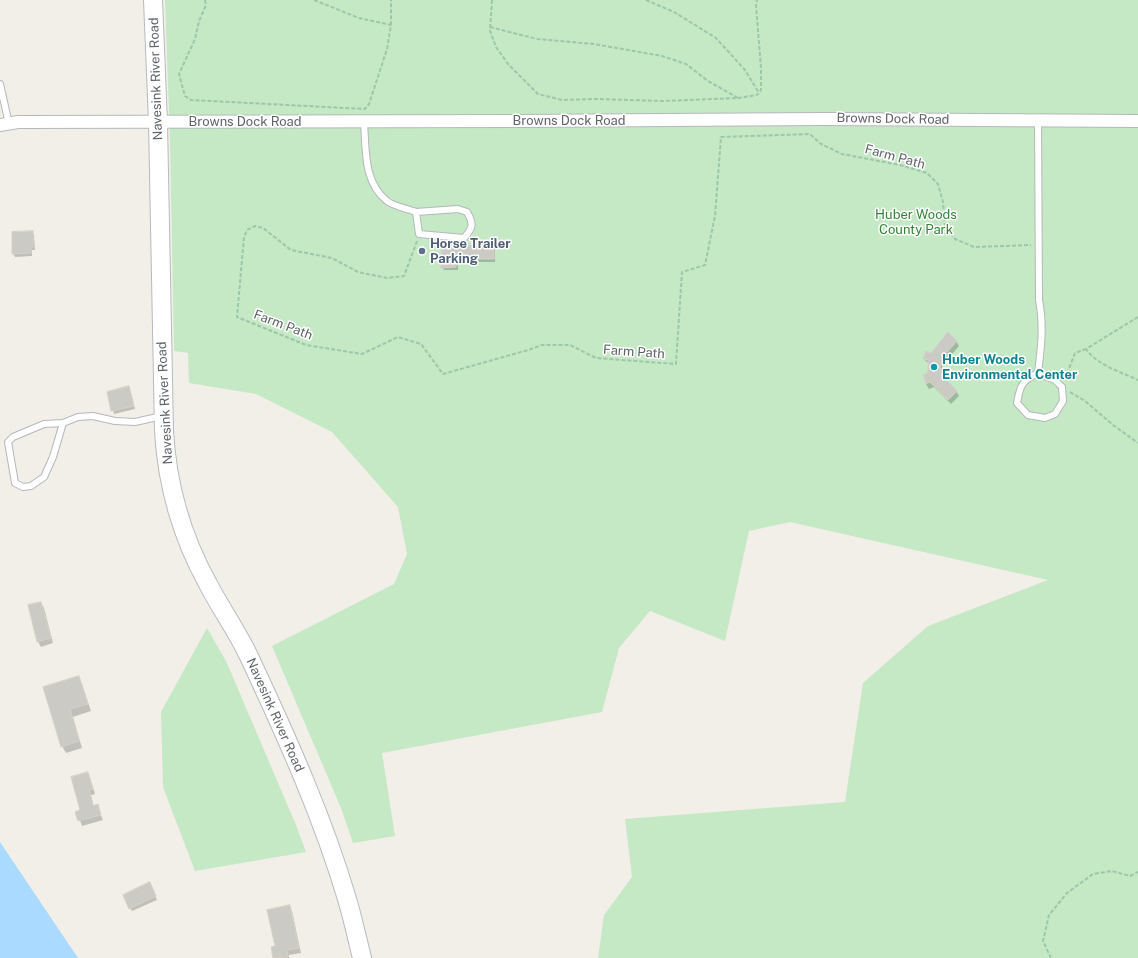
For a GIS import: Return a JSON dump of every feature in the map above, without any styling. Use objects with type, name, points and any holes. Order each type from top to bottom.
[{"type":"main road","name":"Navesink River Road","points":[[153,0],[158,122],[165,452],[168,471],[186,537],[208,584],[252,661],[303,779],[329,846],[344,892],[362,958]]},
{"type":"street","name":"Browns Dock Road","points":[[5,124],[18,122],[665,121],[822,119],[1138,120]]},
{"type":"lane","points":[[0,84],[5,124]]},
{"type":"lane","points":[[1038,120],[1039,300],[1042,313],[1038,373]]},
{"type":"lane","points":[[364,121],[368,172],[373,185],[388,202],[416,212],[458,209],[467,212],[472,220],[471,230],[464,238],[419,234],[416,212]]},
{"type":"lane","points":[[1038,373],[1055,380],[1062,387],[1063,401],[1055,414],[1044,418],[1028,415],[1017,403],[1019,390],[1027,378],[1038,373]]},
{"type":"lane","points":[[63,423],[53,457],[44,477],[31,486],[23,487],[15,483],[8,442],[13,437],[44,424],[63,423],[78,418],[93,416],[115,421],[135,422],[164,416]]},
{"type":"path","points":[[205,0],[206,5],[199,21],[195,39],[179,74],[185,96],[191,100],[200,101],[365,109],[369,104],[387,50],[391,25],[391,0]]},
{"type":"path","points":[[314,0],[359,18],[391,25]]},
{"type":"path","points":[[492,0],[490,31],[496,47],[508,64],[538,94],[562,100],[596,99],[662,101],[739,98],[757,95],[759,93],[761,90],[761,68],[756,6],[757,0]]},
{"type":"path","points":[[646,0],[674,12],[716,38],[745,70],[759,93]]},
{"type":"path","points":[[490,27],[537,39],[594,44],[662,56],[686,64],[708,81],[739,98]]},
{"type":"path","name":"Farm Path","points":[[419,234],[404,276],[387,278],[358,272],[332,258],[291,250],[263,228],[256,226],[247,230],[244,237],[237,317],[306,345],[362,354],[398,337],[421,344],[443,374],[542,345],[570,345],[596,358],[676,364],[682,272],[705,266],[715,216],[721,137],[810,134],[821,144],[842,154],[900,165],[927,173],[938,184],[943,202],[945,226],[955,239],[974,246],[1039,245]]},
{"type":"path","points":[[1138,317],[1086,349],[1075,353],[1062,387],[1085,401],[1113,425],[1138,443]]},
{"type":"path","points":[[1086,349],[1090,355],[1103,363],[1138,380]]},
{"type":"path","points":[[1051,958],[1043,941],[1049,915],[1067,893],[1093,874],[1112,871],[1130,876],[1138,872]]},
{"type":"green space","name":"Huber Woods County Park","points":[[165,0],[1138,0],[1138,958],[598,958],[604,915],[632,877],[625,819],[845,802],[863,683],[928,626],[1048,580],[790,522],[749,531],[725,641],[650,611],[619,648],[602,712],[382,753],[395,836],[353,843],[341,808],[272,646],[394,584],[407,554],[398,507],[332,432],[256,394],[189,383],[188,353],[174,351],[170,141]]},
{"type":"green space","points":[[207,628],[226,661],[296,825],[306,852],[195,871],[163,787],[161,712]]},
{"type":"water","points":[[0,842],[78,958],[0,958]]},
{"type":"building","points":[[33,231],[33,247],[31,247],[31,253],[12,254],[12,232]]},
{"type":"building","points":[[442,242],[470,245],[494,245],[494,259],[457,259],[456,267],[441,268]]},
{"type":"building","name":"Huber Woods Environmental Center","points":[[948,332],[957,341],[940,360],[941,374],[957,391],[948,400],[930,382],[926,384],[923,375],[928,373],[928,360],[923,359],[926,351],[931,353]]},
{"type":"building","points":[[129,386],[134,406],[111,411],[107,392]]},
{"type":"building","points":[[41,602],[51,638],[37,642],[28,605]]},
{"type":"building","points":[[79,676],[88,704],[70,709],[79,741],[61,747],[43,687]]},
{"type":"building","points":[[88,772],[93,789],[89,790],[93,806],[98,804],[101,815],[78,821],[75,812],[80,810],[71,777]]},
{"type":"building","points":[[150,882],[156,896],[129,909],[123,895]]},
{"type":"building","points":[[290,905],[299,948],[287,950],[288,957],[273,958],[271,947],[275,946],[267,910]]},
{"type":"place","name":"Horse Trailer Parking","points":[[422,251]]},
{"type":"place","name":"Huber Woods Environmental Center","points":[[934,367]]}]
